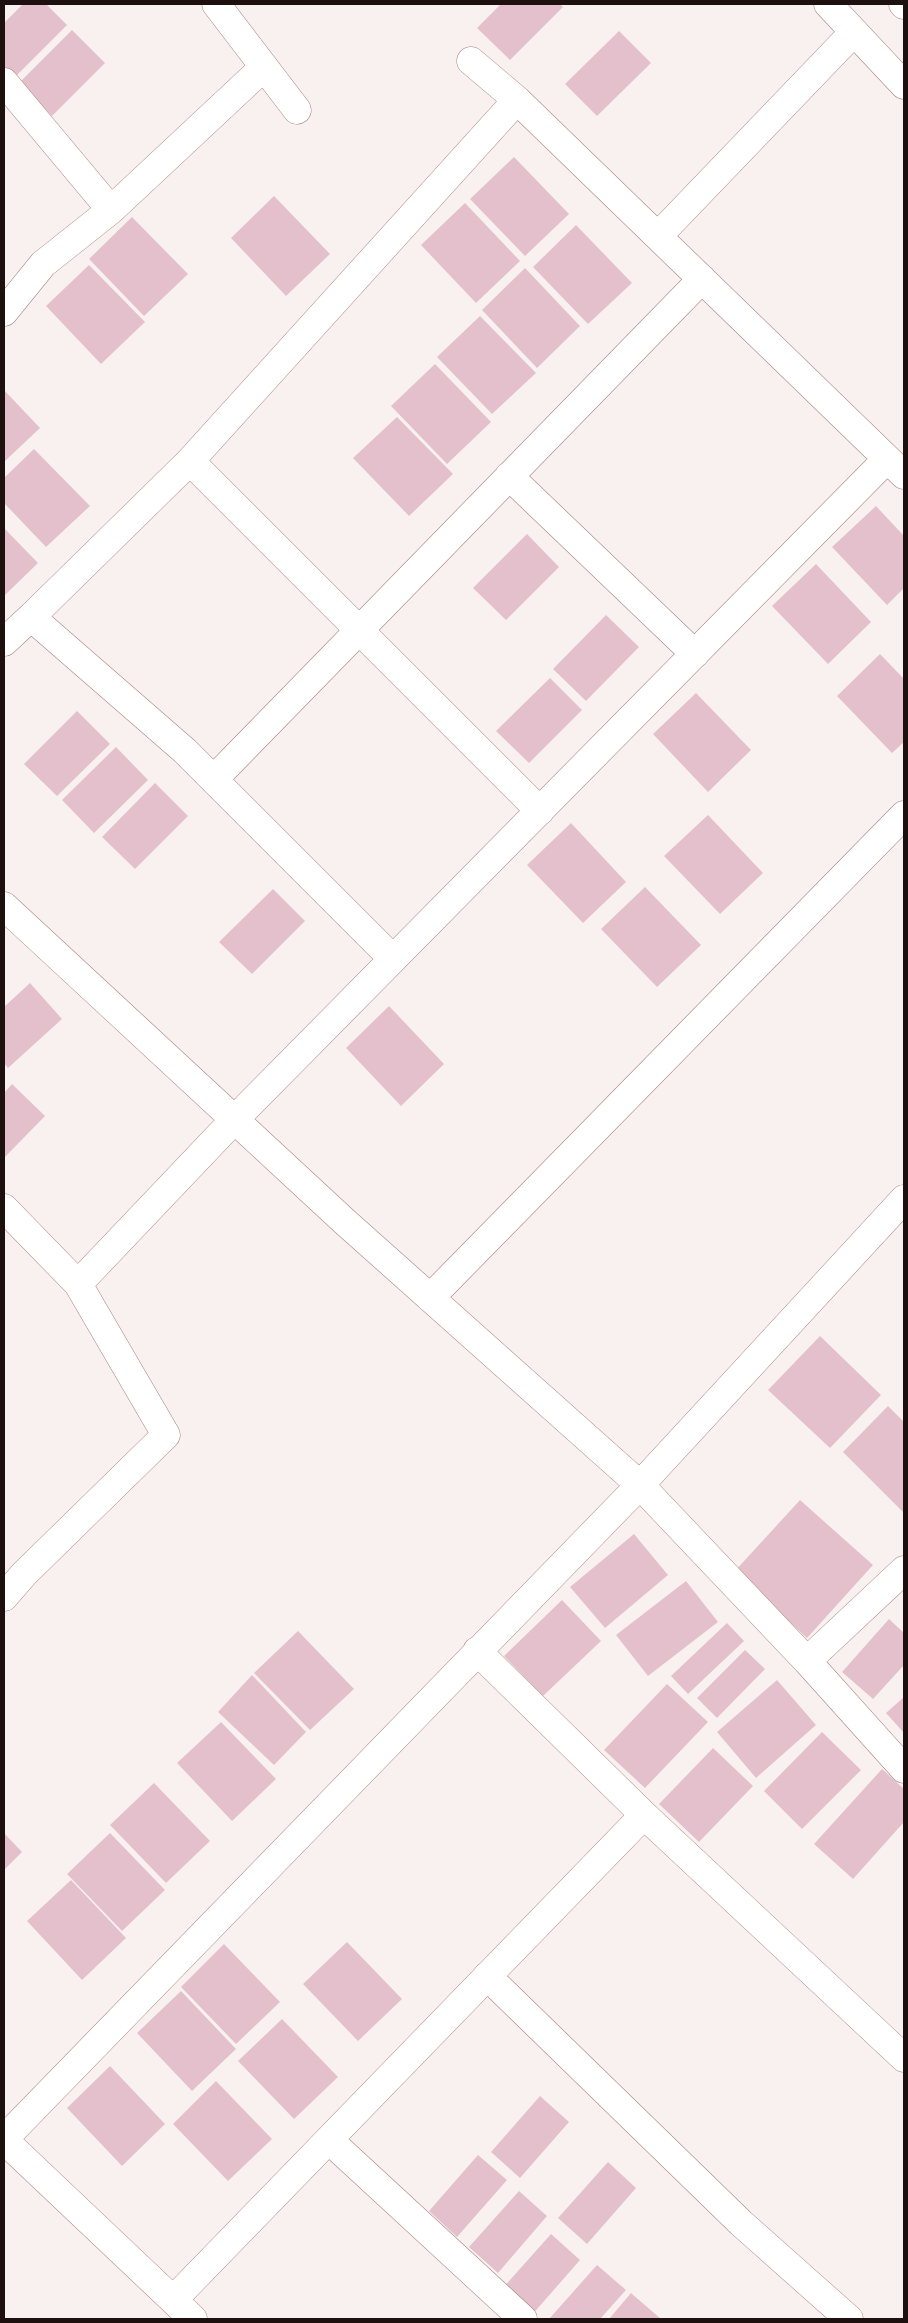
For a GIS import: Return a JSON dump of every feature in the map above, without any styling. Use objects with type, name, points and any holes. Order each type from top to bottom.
[{"type":"street","points":[[216,4],[297,110]]},
{"type":"street","points":[[828,4],[904,85]]},
{"type":"street","points":[[658,236],[854,32]]},
{"type":"street","points":[[78,1284],[234,1120],[695,654],[896,467],[517,100],[471,61]]},
{"type":"street","points":[[4,312],[44,264],[111,210],[264,67]]},
{"type":"street","points":[[4,82],[111,210]]},
{"type":"street","points":[[4,642],[190,461],[517,100]]},
{"type":"street","points":[[214,779],[702,279]]},
{"type":"street","points":[[190,461],[540,811]]},
{"type":"street","points":[[509,476],[695,654]]},
{"type":"street","points":[[31,617],[185,751],[393,959]]},
{"type":"street","points":[[430,1298],[904,815]]},
{"type":"street","points":[[4,906],[234,1120],[430,1298],[640,1484],[807,1661],[904,1769]]},
{"type":"street","points":[[193,2319],[4,2140],[640,1484],[904,1199]]},
{"type":"street","points":[[4,1208],[78,1284],[166,1435],[24,1574],[4,1597]]},
{"type":"street","points":[[807,1661],[904,1570]]},
{"type":"street","points":[[478,1652],[644,1815],[904,2058]]},
{"type":"street","points":[[173,2300],[644,1815]]},
{"type":"street","points":[[487,1976],[742,2223],[849,2319]]},
{"type":"street","points":[[329,2140],[523,2319]]},
{"type":"building","points":[[23,4],[46,4],[67,25],[14,78],[4,68],[4,23]]},
{"type":"building","points":[[501,4],[560,4],[563,7],[510,60],[477,28]]},
{"type":"building","points":[[72,30],[105,63],[52,116],[19,83]]},
{"type":"building","points":[[619,31],[651,63],[597,116],[565,84]]},
{"type":"building","points":[[514,157],[569,214],[525,256],[470,199]]},
{"type":"building","points":[[274,196],[330,254],[286,296],[231,238]]},
{"type":"building","points":[[465,203],[520,261],[476,303],[421,245]]},
{"type":"building","points":[[132,217],[188,274],[144,316],[89,259]]},
{"type":"building","points":[[576,225],[632,283],[588,324],[533,267]]},
{"type":"building","points":[[89,265],[145,322],[101,364],[46,306]]},
{"type":"building","points":[[525,268],[580,326],[537,368],[482,310]]},
{"type":"building","points":[[480,316],[536,373],[492,414],[437,357]]},
{"type":"building","points":[[435,364],[491,422],[447,464],[391,406]]},
{"type":"building","points":[[4,390],[40,428],[4,462]]},
{"type":"building","points":[[397,417],[453,474],[409,516],[353,458]]},
{"type":"building","points":[[34,449],[90,506],[46,547],[4,503],[4,478]]},
{"type":"building","points":[[876,506],[904,536],[904,588],[887,605],[832,547]]},
{"type":"building","points":[[4,528],[38,563],[4,596]]},
{"type":"building","points":[[527,534],[559,567],[506,620],[473,588]]},
{"type":"building","points":[[816,564],[871,622],[828,664],[772,606]]},
{"type":"building","points":[[606,615],[639,647],[586,701],[553,669]]},
{"type":"building","points":[[880,654],[904,679],[904,742],[892,753],[837,696]]},
{"type":"building","points":[[550,678],[582,710],[529,763],[496,731]]},
{"type":"building","points":[[696,693],[751,750],[708,792],[653,734]]},
{"type":"building","points":[[77,711],[110,744],[57,796],[24,764]]},
{"type":"building","points":[[116,747],[148,780],[94,833],[62,800]]},
{"type":"building","points":[[155,783],[188,816],[135,869],[102,837]]},
{"type":"building","points":[[708,815],[763,873],[720,914],[664,856]]},
{"type":"building","points":[[571,823],[626,882],[583,923],[527,865]]},
{"type":"building","points":[[645,887],[701,945],[657,987],[601,929]]},
{"type":"building","points":[[273,889],[305,921],[252,974],[219,942]]},
{"type":"building","points":[[30,983],[62,1019],[8,1068],[4,1063],[4,1007]]},
{"type":"building","points":[[389,1006],[444,1064],[401,1106],[346,1048]]},
{"type":"building","points":[[12,1084],[45,1116],[4,1158],[4,1093]]},
{"type":"building","points":[[820,1336],[881,1395],[830,1448],[768,1390]]},
{"type":"building","points":[[888,1406],[904,1422],[904,1513],[843,1452]]},
{"type":"building","points":[[800,1500],[873,1565],[807,1638],[734,1572]]},
{"type":"building","points":[[634,1534],[668,1575],[605,1628],[570,1587]]},
{"type":"building","points":[[686,1581],[718,1622],[648,1676],[616,1635]]},
{"type":"building","points":[[562,1600],[601,1641],[543,1696],[504,1656]]},
{"type":"building","points":[[889,1619],[904,1633],[904,1665],[873,1699],[842,1672]]},
{"type":"building","points":[[727,1623],[744,1641],[688,1694],[671,1676]]},
{"type":"building","points":[[298,1631],[354,1689],[310,1730],[254,1673]]},
{"type":"building","points":[[745,1650],[765,1669],[717,1718],[697,1698]]},
{"type":"building","points":[[252,1675],[306,1732],[274,1765],[218,1712]]},
{"type":"building","points":[[777,1680],[816,1725],[756,1778],[717,1732]]},
{"type":"building","points":[[667,1684],[708,1722],[645,1788],[604,1750]]},
{"type":"building","points":[[904,1697],[904,1733],[886,1713]]},
{"type":"building","points":[[221,1722],[276,1779],[232,1821],[177,1763]]},
{"type":"building","points":[[822,1732],[861,1770],[802,1829],[764,1791]]},
{"type":"building","points":[[713,1748],[753,1786],[699,1842],[659,1804]]},
{"type":"building","points":[[882,1769],[904,1789],[904,1822],[853,1879],[814,1844]]},
{"type":"building","points":[[154,1783],[210,1841],[166,1883],[110,1825]]},
{"type":"building","points":[[4,1833],[22,1852],[4,1870]]},
{"type":"building","points":[[110,1833],[165,1890],[122,1931],[67,1874]]},
{"type":"building","points":[[71,1880],[126,1938],[82,1980],[27,1921]]},
{"type":"building","points":[[347,1942],[402,1999],[358,2041],[303,1984]]},
{"type":"building","points":[[224,1944],[280,2002],[236,2044],[181,1987]]},
{"type":"building","points":[[181,1991],[236,2049],[192,2091],[137,2033]]},
{"type":"building","points":[[282,2019],[338,2077],[294,2119],[238,2061]]},
{"type":"building","points":[[110,2066],[165,2124],[122,2166],[67,2108]]},
{"type":"building","points":[[216,2081],[272,2139],[228,2181],[173,2124]]},
{"type":"building","points":[[540,2096],[569,2122],[520,2178],[491,2152]]},
{"type":"building","points":[[478,2155],[507,2180],[457,2237],[429,2211]]},
{"type":"building","points":[[608,2162],[636,2188],[587,2244],[558,2218]]},
{"type":"building","points":[[519,2191],[547,2216],[498,2273],[469,2247]]},
{"type":"building","points":[[551,2234],[580,2260],[531,2316],[501,2290]]},
{"type":"building","points":[[597,2265],[626,2290],[600,2319],[549,2319]]},
{"type":"building","points":[[631,2293],[661,2319],[609,2319]]}]
